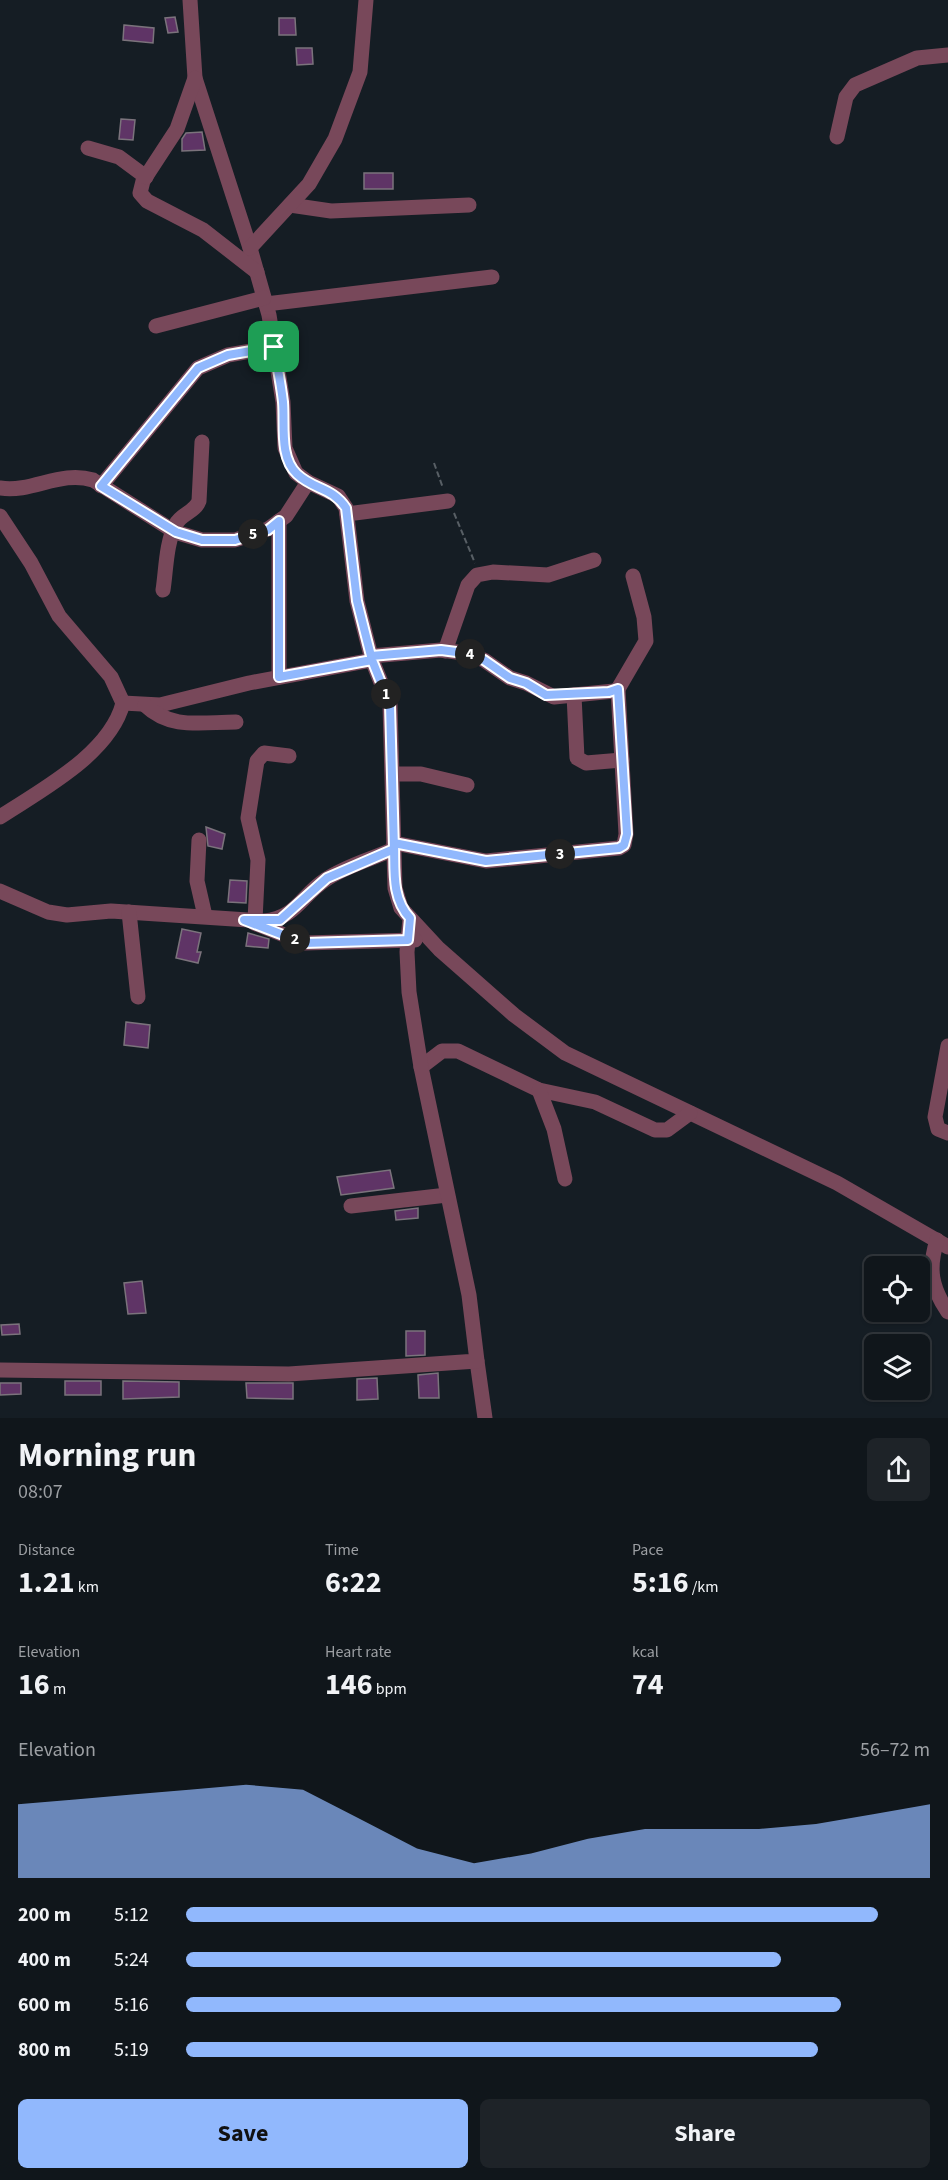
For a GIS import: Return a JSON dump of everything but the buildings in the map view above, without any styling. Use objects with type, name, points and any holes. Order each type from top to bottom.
[{"type":"street","points":[[190,0],[195,78],[265,301],[283,402],[285,448],[296,473],[308,482],[338,496],[347,514],[357,601],[371,658],[390,705],[395,888],[401,908],[430,940],[514,1016],[565,1053],[837,1183],[945,1243],[930,1265],[932,1283],[948,1311]]},
{"type":"street","points":[[250,248],[290,205],[322,165],[355,92],[363,53],[366,0]]},
{"type":"street","points":[[837,137],[846,97],[855,85],[917,58],[948,55]]},
{"type":"street","points":[[195,78],[177,129],[146,177],[140,193],[147,201],[203,230],[257,272]]},
{"type":"street","points":[[88,147],[119,157],[146,177]]},
{"type":"street","points":[[290,205],[331,211],[469,204]]},
{"type":"street","points":[[156,326],[265,301],[492,277]]},
{"type":"street","points":[[101,486],[198,368],[228,355],[274,347]]},
{"type":"street","points":[[163,591],[173,531],[180,518],[199,501],[202,442]]},
{"type":"street","points":[[0,488],[23,489],[54,478],[81,476],[173,531],[202,540],[235,540],[268,530],[286,516],[308,482]]},
{"type":"street","points":[[347,514],[448,501]]},
{"type":"street","points":[[0,516],[31,563],[59,616],[111,677],[123,703],[119,718],[86,758],[0,817]]},
{"type":"street","points":[[279,521],[279,677]]},
{"type":"street","points":[[445,651],[468,585],[479,574],[493,572],[548,575],[594,560]]},
{"type":"street","points":[[0,891],[48,912],[67,915],[101,911],[280,920],[327,878],[394,846],[486,861],[619,848],[624,845],[627,834],[618,689],[646,641],[644,617],[633,576]]},
{"type":"street","points":[[123,703],[160,705],[371,658],[445,651],[464,653],[484,660],[510,678],[526,683],[546,695],[574,695],[618,689]]},
{"type":"street","points":[[574,695],[577,758],[586,763],[622,760]]},
{"type":"street","points":[[145,705],[162,719],[172,722],[236,722]]},
{"type":"street","points":[[250,920],[258,860],[248,818],[257,761],[264,753],[289,756]]},
{"type":"street","points":[[393,774],[421,774],[467,785]]},
{"type":"street","points":[[199,840],[197,881],[205,916]]},
{"type":"street","points":[[129,912],[138,997]]},
{"type":"street","points":[[410,918],[409,992],[421,1066],[469,1295],[485,1418]]},
{"type":"street","points":[[250,920],[304,943],[430,940]]},
{"type":"street","points":[[948,1046],[935,1117],[938,1129],[948,1133]]},
{"type":"street","points":[[421,1066],[442,1051],[458,1051],[539,1090],[595,1102],[655,1130],[667,1130],[690,1113]]},
{"type":"street","points":[[539,1090],[554,1129],[565,1179]]},
{"type":"street","points":[[351,1206],[447,1195]]},
{"type":"street","points":[[0,1371],[289,1374],[477,1361]]},
{"type":"path","points":[[434,463],[479,574]]},
{"type":"route","points":[[274,347],[228,355],[198,368],[184,381],[145,435],[101,486],[176,532],[202,540],[235,540],[268,530],[279,521],[279,677],[372,660],[371,656],[441,650],[473,655],[510,678],[554,697],[609,692],[618,689],[627,834],[624,845],[619,848],[486,861],[394,843],[395,888],[401,908],[410,918],[408,940],[304,943],[244,920],[280,920],[327,878],[394,849],[393,746],[390,705],[372,660],[357,601],[346,508],[338,496],[308,482],[296,473],[291,465],[285,448],[283,402],[274,347]]}]
